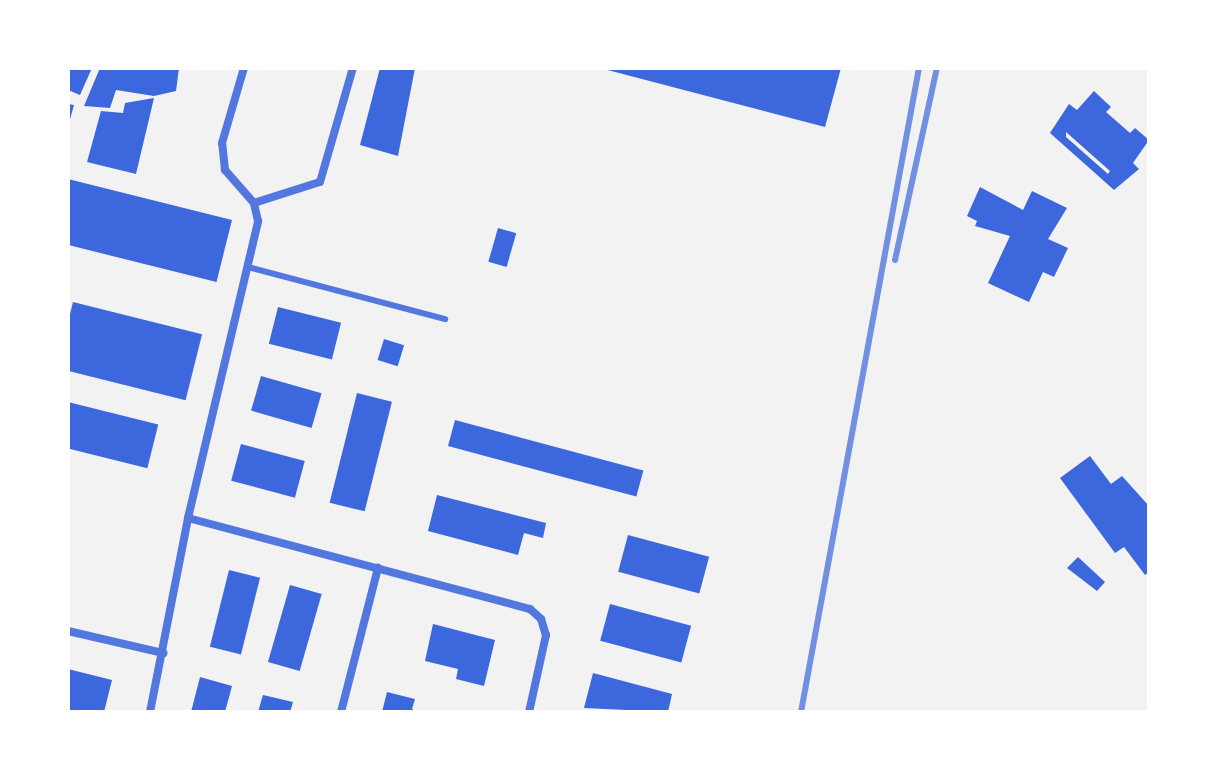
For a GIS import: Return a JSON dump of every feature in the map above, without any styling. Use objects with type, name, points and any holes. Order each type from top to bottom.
[{"type":"street","points":[[150,712],[188,518],[258,221],[254,203],[225,170],[222,143],[244,68]]},
{"type":"street","points":[[254,203],[320,182],[353,68]]},
{"type":"street","points":[[188,518],[536,614],[546,635],[529,712]]},
{"type":"street","points":[[341,712],[378,568]]},
{"type":"street","points":[[68,631],[163,653]]},
{"type":"lane","points":[[248,267],[445,319]]},
{"type":"building","points":[[68,68],[92,68],[80,95],[68,90]]},
{"type":"building","points":[[100,68],[179,68],[176,91],[154,96],[116,90],[110,108],[84,106]]},
{"type":"building","points":[[380,68],[415,68],[398,156],[360,145]]},
{"type":"building","points":[[600,68],[841,68],[825,127]]},
{"type":"building","points":[[1094,91],[1111,107],[1106,112],[1130,133],[1135,128],[1149,140],[1133,163],[1139,169],[1114,190],[1050,133],[1069,104],[1077,110]],"holes":[[[1066,132],[1110,171],[1108,174],[1066,137]]]},
{"type":"building","points":[[154,98],[136,174],[87,162],[101,111],[123,113],[125,103]]},
{"type":"building","points":[[68,104],[74,105],[69,123],[68,123]]},
{"type":"building","points":[[68,179],[232,220],[216,282],[68,245]]},
{"type":"building","points":[[980,187],[1023,210],[1032,191],[1067,208],[1048,239],[1068,248],[1054,277],[1043,272],[1029,302],[988,283],[1010,236],[975,226],[977,221],[967,216]]},
{"type":"building","points":[[498,228],[516,233],[507,267],[488,262]]},
{"type":"building","points":[[73,302],[202,334],[186,400],[68,371],[68,322]]},
{"type":"building","points":[[278,307],[341,323],[332,360],[269,344]]},
{"type":"building","points":[[384,339],[404,345],[398,366],[378,360]]},
{"type":"building","points":[[261,376],[322,393],[312,428],[251,411]]},
{"type":"building","points":[[357,393],[392,402],[365,511],[330,503]]},
{"type":"building","points":[[68,402],[158,424],[147,468],[68,448]]},
{"type":"building","points":[[455,420],[643,470],[636,497],[448,446]]},
{"type":"building","points":[[241,444],[305,461],[295,498],[231,481]]},
{"type":"building","points":[[1090,456],[1111,484],[1122,476],[1149,506],[1149,572],[1145,575],[1124,547],[1115,553],[1060,478]]},
{"type":"building","points":[[437,495],[546,523],[543,538],[524,533],[518,555],[428,531]]},
{"type":"building","points":[[628,535],[709,557],[699,593],[618,572]]},
{"type":"building","points":[[1078,557],[1105,582],[1097,591],[1067,568]]},
{"type":"building","points":[[229,570],[260,578],[241,654],[210,647]]},
{"type":"building","points":[[290,585],[322,594],[300,671],[268,662]]},
{"type":"building","points":[[610,604],[691,626],[681,662],[600,641]]},
{"type":"building","points":[[433,624],[495,640],[484,686],[456,679],[458,669],[425,661]]},
{"type":"building","points":[[68,669],[112,680],[104,712],[68,712]]},
{"type":"building","points":[[593,673],[672,694],[668,712],[584,708]]},
{"type":"building","points":[[200,677],[232,686],[225,712],[191,712]]},
{"type":"building","points":[[387,692],[415,699],[412,709],[418,712],[382,712]]},
{"type":"building","points":[[263,695],[293,702],[290,712],[258,712]]},
{"type":"railway","points":[[801,712],[919,68]]},
{"type":"railway","points":[[895,260],[937,68]]}]
